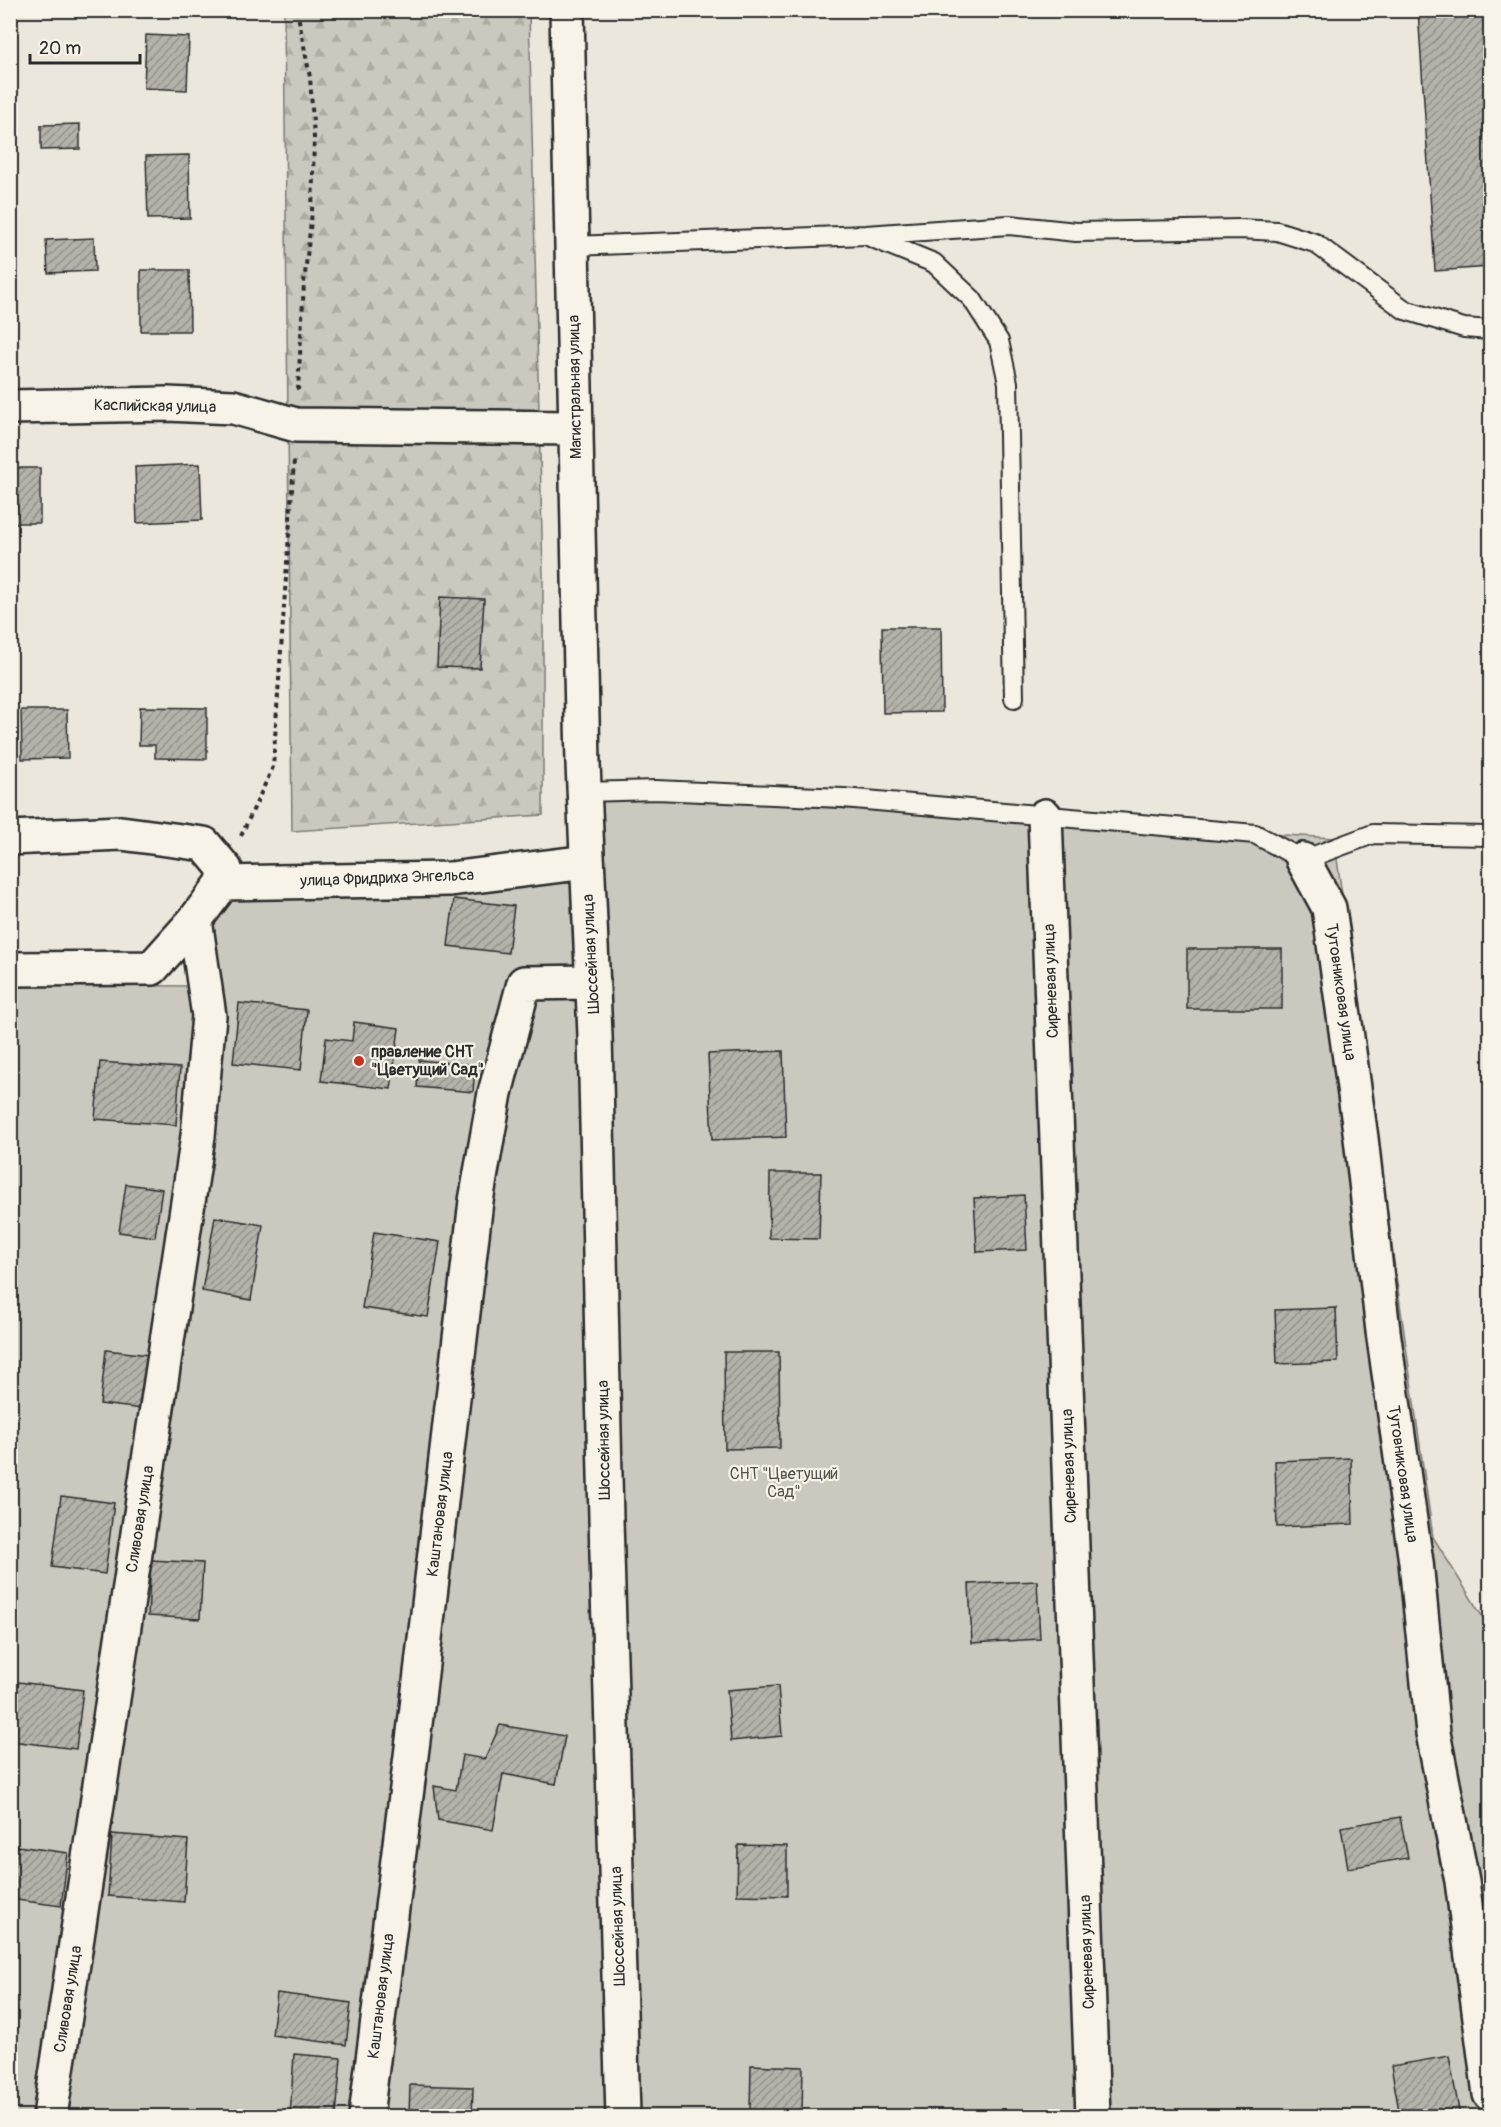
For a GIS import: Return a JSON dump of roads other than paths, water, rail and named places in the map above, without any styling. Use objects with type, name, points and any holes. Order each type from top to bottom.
[{"type":"street","name":"Магистральная улица","points":[[567,10],[584,778]]},
{"type":"street","name":"Каспийская улица","points":[[10,407],[166,404],[233,407],[296,425],[576,428]]},
{"type":"street","name":"Шоссейная улица","points":[[584,778],[597,1094],[606,1519],[623,2116]]},
{"type":"street","name":"Сиреневая улица","points":[[1045,816],[1093,2116]]},
{"type":"street","points":[[10,838],[122,833],[204,844],[225,869],[223,883],[195,920],[152,968],[10,969]]},
{"type":"street","name":"Тутовниковая улица","points":[[1303,860],[1329,909],[1361,1138],[1383,1331],[1416,1562],[1433,1733],[1462,1881],[1491,2094]]},
{"type":"street","name":"улица Фридриха Энгельса","points":[[223,883],[450,879],[587,862]]},
{"type":"street","name":"Сливовая улица","points":[[50,2116],[198,1136],[208,1016],[195,920]]},
{"type":"street","name":"Каштановая улица","points":[[366,2116],[418,1704],[476,1201],[495,1093],[524,983],[592,982]]},
{"type":"lane","points":[[572,246],[866,235],[1009,225],[1076,232],[1240,229],[1276,231],[1315,243],[1405,310],[1464,328],[1491,330]]},
{"type":"lane","points":[[866,235],[934,263],[972,299],[999,341],[1008,383],[1014,698]]},
{"type":"lane","points":[[584,778],[656,790],[843,798],[1255,834],[1303,860],[1373,834],[1491,836]]},
{"type":"place","name":"правление СНТ \"Цветущий Сад\"","points":[[359,1061]]},
{"type":"park label","name":"СНТ \"Цветущий Сад\"","points":[[784,1483]]}]
